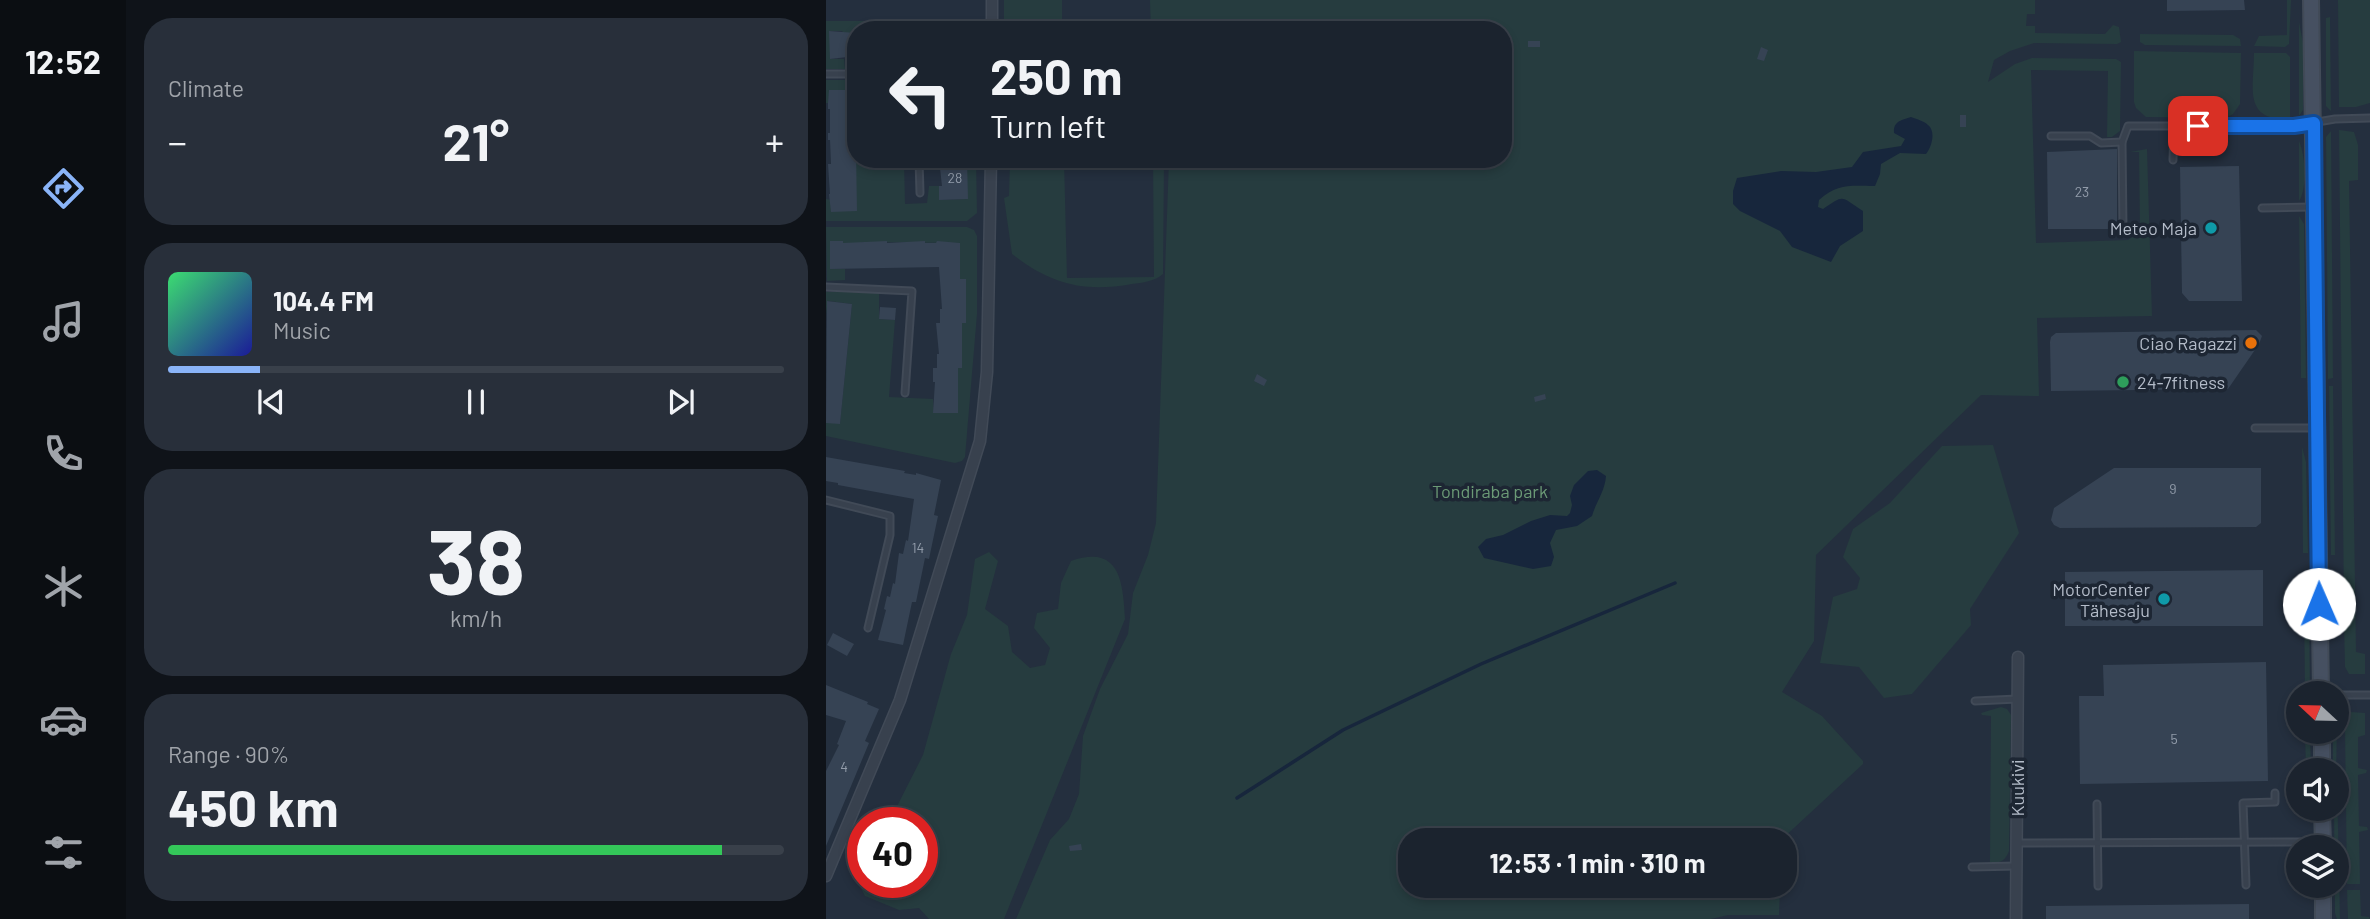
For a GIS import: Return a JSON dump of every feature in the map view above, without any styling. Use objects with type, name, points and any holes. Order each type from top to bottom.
[{"type":"street","points":[[992,0],[992,21]]},
{"type":"street","points":[[2311,0],[2321,681]]},
{"type":"street","points":[[826,876],[900,701],[980,441],[988,372],[991,168]]},
{"type":"street","name":"Kuukivi","points":[[2015,919],[2018,657]]},
{"type":"street","points":[[2323,898],[2323,919]]},
{"type":"lane","points":[[826,74],[847,74]]},
{"type":"lane","points":[[2123,229],[2122,142],[2128,126],[2294,126],[2335,119],[2370,118]]},
{"type":"lane","points":[[2173,160],[2174,126]]},
{"type":"lane","points":[[2051,136],[2090,136],[2101,143],[2122,142]]},
{"type":"lane","points":[[919,168],[920,193]]},
{"type":"lane","points":[[2262,208],[2314,206]]},
{"type":"lane","points":[[826,287],[912,291],[905,393]]},
{"type":"lane","points":[[2255,428],[2317,428]]},
{"type":"lane","points":[[826,500],[890,516],[890,535],[868,628]]},
{"type":"lane","points":[[2349,695],[2370,695]]},
{"type":"lane","points":[[1975,701],[2017,699]]},
{"type":"lane","points":[[2246,885],[2244,803],[2275,802],[2275,793]]},
{"type":"lane","points":[[2097,804],[2098,886]]},
{"type":"lane","points":[[2017,843],[2286,844]]},
{"type":"lane","points":[[1972,867],[2016,866]]},
{"type":"green space","points":[[1004,0],[1062,0],[1062,21],[1004,21]]},
{"type":"green space","name":"Tondiraba park","points":[[1150,0],[2035,0],[2035,14],[2027,14],[2026,26],[2035,26],[2035,33],[2105,34],[2113,25],[2119,27],[2121,42],[2034,43],[1994,60],[1988,82],[2015,64],[2032,58],[2116,59],[2121,62],[2120,131],[2112,137],[2107,137],[2108,71],[2031,70],[2036,243],[2128,240],[2140,232],[2139,152],[2130,152],[2147,149],[2152,316],[2037,318],[2039,396],[1981,395],[1816,555],[1814,641],[1782,692],[1822,716],[1863,764],[1794,828],[1398,828],[1398,898],[1780,898],[1779,915],[1728,915],[1711,919],[1016,919],[1050,840],[1069,819],[1079,794],[1083,736],[1100,689],[1128,634],[1133,593],[1148,555],[1156,523],[1169,168],[1512,168],[1512,21],[1151,21]]},
{"type":"green space","points":[[2287,0],[2291,0],[2289,44],[2285,47],[2254,46],[2259,36],[2287,35]]},
{"type":"green space","points":[[2338,0],[2370,0],[2370,103],[2356,107],[2339,107]]},
{"type":"green space","points":[[2330,17],[2331,111],[2326,106],[2326,18]]},
{"type":"green space","points":[[826,21],[847,21],[847,33],[830,31],[830,59],[844,59],[845,69],[826,69]]},
{"type":"green space","points":[[2299,22],[2303,43],[2303,110],[2299,116]]},
{"type":"green space","points":[[2140,34],[2233,35],[2240,39],[2241,46],[2145,45],[2140,42]]},
{"type":"green space","points":[[2134,51],[2241,53],[2240,104],[2233,114],[2226,118],[2146,117],[2136,108],[2134,102]]},
{"type":"green space","points":[[2254,53],[2286,53],[2290,57],[2290,120],[2264,115],[2258,108],[2253,90]]},
{"type":"green space","points":[[826,80],[847,80],[847,90],[830,90],[829,103],[826,103]]},
{"type":"green space","points":[[2339,130],[2354,132],[2358,145],[2358,180],[2349,181],[2356,652],[2365,654],[2365,674],[2349,674],[2345,667],[2344,623],[2349,622],[2350,609],[2344,608]]},
{"type":"green space","points":[[2331,131],[2333,378],[2328,379],[2326,137]]},
{"type":"green space","points":[[2299,141],[2305,171],[2304,188],[2299,201]]},
{"type":"green space","points":[[851,168],[904,168],[905,204],[927,203],[929,186],[939,186],[940,200],[967,199],[967,168],[976,168],[977,213],[967,221],[826,221],[826,199],[831,200]]},
{"type":"green space","points":[[1010,168],[1064,168],[1067,278],[1154,277],[1153,168],[1164,168],[1163,274],[1140,283],[1098,287],[1068,284],[1040,273],[1012,254],[1004,198],[1009,196]]},
{"type":"green space","points":[[2299,216],[2304,224],[2306,378],[2301,378]]},
{"type":"green space","points":[[826,227],[967,227],[974,230],[977,236],[977,314],[965,457],[962,461],[955,463],[826,436],[826,423],[840,423],[852,304],[828,301],[826,314],[826,292],[879,292],[879,319],[895,320],[889,397],[933,399],[934,413],[958,368],[962,367],[966,279],[960,279],[960,243],[862,242],[830,269],[845,269],[845,280],[827,281]]},
{"type":"green space","points":[[2329,386],[2333,386],[2335,555],[2331,555]]},
{"type":"green space","points":[[1993,445],[2019,533],[1970,609],[1971,625],[1912,694],[1884,698],[1859,667],[1820,663],[1833,597],[1857,589],[1860,578],[1843,557],[1853,529],[1890,503],[1942,446]]},
{"type":"green space","points":[[2302,447],[2306,462],[2308,553],[2303,553]]},
{"type":"green space","points":[[989,552],[998,561],[985,609],[1008,626],[1012,652],[1030,668],[1045,665],[1050,648],[1034,628],[1037,613],[1058,609],[1061,583],[1071,561],[1087,557],[1109,562],[1120,580],[1125,619],[1004,919],[929,919],[919,908],[899,910],[870,898],[938,898],[938,807],[897,807],[923,755],[951,654],[967,615],[975,559]]},
{"type":"green space","points":[[2304,595],[2309,602],[2310,681],[2305,681]]},
{"type":"green space","points":[[2001,707],[2007,709],[2011,715],[2009,851],[2002,861],[1990,863],[1991,716],[1981,713]]},
{"type":"green space","points":[[2351,712],[2365,713],[2365,735],[2358,737],[2358,768],[2367,770],[2366,773],[2358,775],[2359,826],[2367,827],[2368,830],[2359,832],[2360,884],[2349,884],[2349,835],[2346,835],[2346,821],[2349,821],[2349,758],[2345,758],[2345,744],[2349,744]]},
{"type":"green space","points":[[2305,744],[2310,744],[2311,758],[2306,758]]},
{"type":"green space","points":[[2333,744],[2337,744],[2336,758],[2333,758]]},
{"type":"green space","points":[[2334,821],[2338,821],[2338,835],[2334,835]]},
{"type":"green space","points":[[2349,890],[2360,890],[2361,916],[2370,919],[2348,919]]},
{"type":"green space","points":[[2335,898],[2340,898],[2340,919],[2337,919]]},
{"type":"water","points":[[1911,117],[1926,124],[1932,131],[1930,147],[1926,154],[1900,153],[1881,164],[1875,186],[1838,188],[1819,200],[1818,207],[1823,209],[1843,199],[1863,211],[1863,231],[1840,246],[1831,262],[1792,247],[1780,231],[1740,211],[1733,204],[1737,178],[1781,171],[1816,172],[1852,167],[1863,152],[1901,146],[1905,139],[1894,133],[1895,126]]},
{"type":"water","points":[[1597,470],[1606,476],[1592,516],[1577,526],[1556,530],[1550,543],[1554,557],[1551,566],[1533,569],[1484,558],[1478,547],[1486,539],[1503,535],[1550,515],[1567,516],[1572,505],[1570,496],[1574,485],[1588,471]]},
{"type":"building","points":[[2167,0],[2244,0],[2245,10],[2167,11]]},
{"type":"building","points":[[829,31],[847,32],[847,57],[830,59]]},
{"type":"building","points":[[1528,41],[1540,41],[1540,47],[1528,47]]},
{"type":"building","points":[[1761,47],[1768,50],[1764,61],[1757,59]]},
{"type":"building","points":[[829,90],[847,90],[847,168],[856,168],[857,211],[831,212]]},
{"type":"building","points":[[1960,115],[1966,115],[1966,127],[1960,127]]},
{"type":"building","points":[[2117,149],[2117,229],[2048,229],[2047,152]]},
{"type":"building","name":"Meteo Maja","points":[[2239,166],[2242,301],[2189,301],[2182,293],[2180,167]]},
{"type":"building","points":[[940,168],[967,168],[968,199],[939,200],[939,186],[942,186]]},
{"type":"building","points":[[830,241],[960,243],[960,279],[966,279],[966,323],[962,323],[962,368],[958,368],[958,413],[933,413],[933,368],[937,368],[939,354],[936,323],[940,323],[942,309],[939,267],[830,269]]},
{"type":"building","points":[[827,301],[852,304],[840,424],[826,423]]},
{"type":"building","points":[[880,307],[896,308],[895,320],[879,319]]},
{"type":"building","points":[[2256,330],[2262,336],[2259,344],[2228,389],[2051,391],[2050,342],[2056,333]]},
{"type":"building","points":[[1257,374],[1267,380],[1264,386],[1254,381]]},
{"type":"building","points":[[1545,394],[1546,399],[1535,402],[1534,397]]},
{"type":"building","points":[[826,457],[941,480],[934,515],[938,516],[929,559],[925,558],[903,645],[878,640],[887,596],[890,597],[893,583],[895,584],[899,553],[903,554],[906,540],[908,541],[914,499],[826,481]]},
{"type":"building","points":[[2114,468],[2261,468],[2261,523],[2256,527],[2060,528],[2054,525],[2051,520],[2054,508]]},
{"type":"building","name":"MotorCenter Tähesaju","points":[[2263,570],[2263,626],[2065,626],[2065,572]]},
{"type":"building","points":[[833,633],[854,644],[847,656],[827,645]]},
{"type":"building","points":[[2266,662],[2268,781],[2080,784],[2079,696],[2104,696],[2103,665]]},
{"type":"building","points":[[826,685],[879,709],[865,741],[869,743],[826,846],[826,771],[839,745],[837,744],[846,721],[826,715]]},
{"type":"building","points":[[1081,844],[1082,850],[1070,851],[1069,846]]},
{"type":"building","points":[[2249,904],[2249,919],[2046,919],[2046,906]]},
{"type":"waterway","points":[[1237,798],[1343,730],[1481,664],[1675,583]]},
{"type":"place","name":"Meteo Maja","points":[[2211,228]]},
{"type":"place","name":"Ciao Ragazzi","points":[[2251,343]]},
{"type":"place","name":"24-7fitness","points":[[2123,382]]},
{"type":"place","name":"MotorCenter Tähesaju","points":[[2164,599]]},
{"type":"route","points":[[2198,126],[2294,126],[2314,123],[2319,604]]}]
